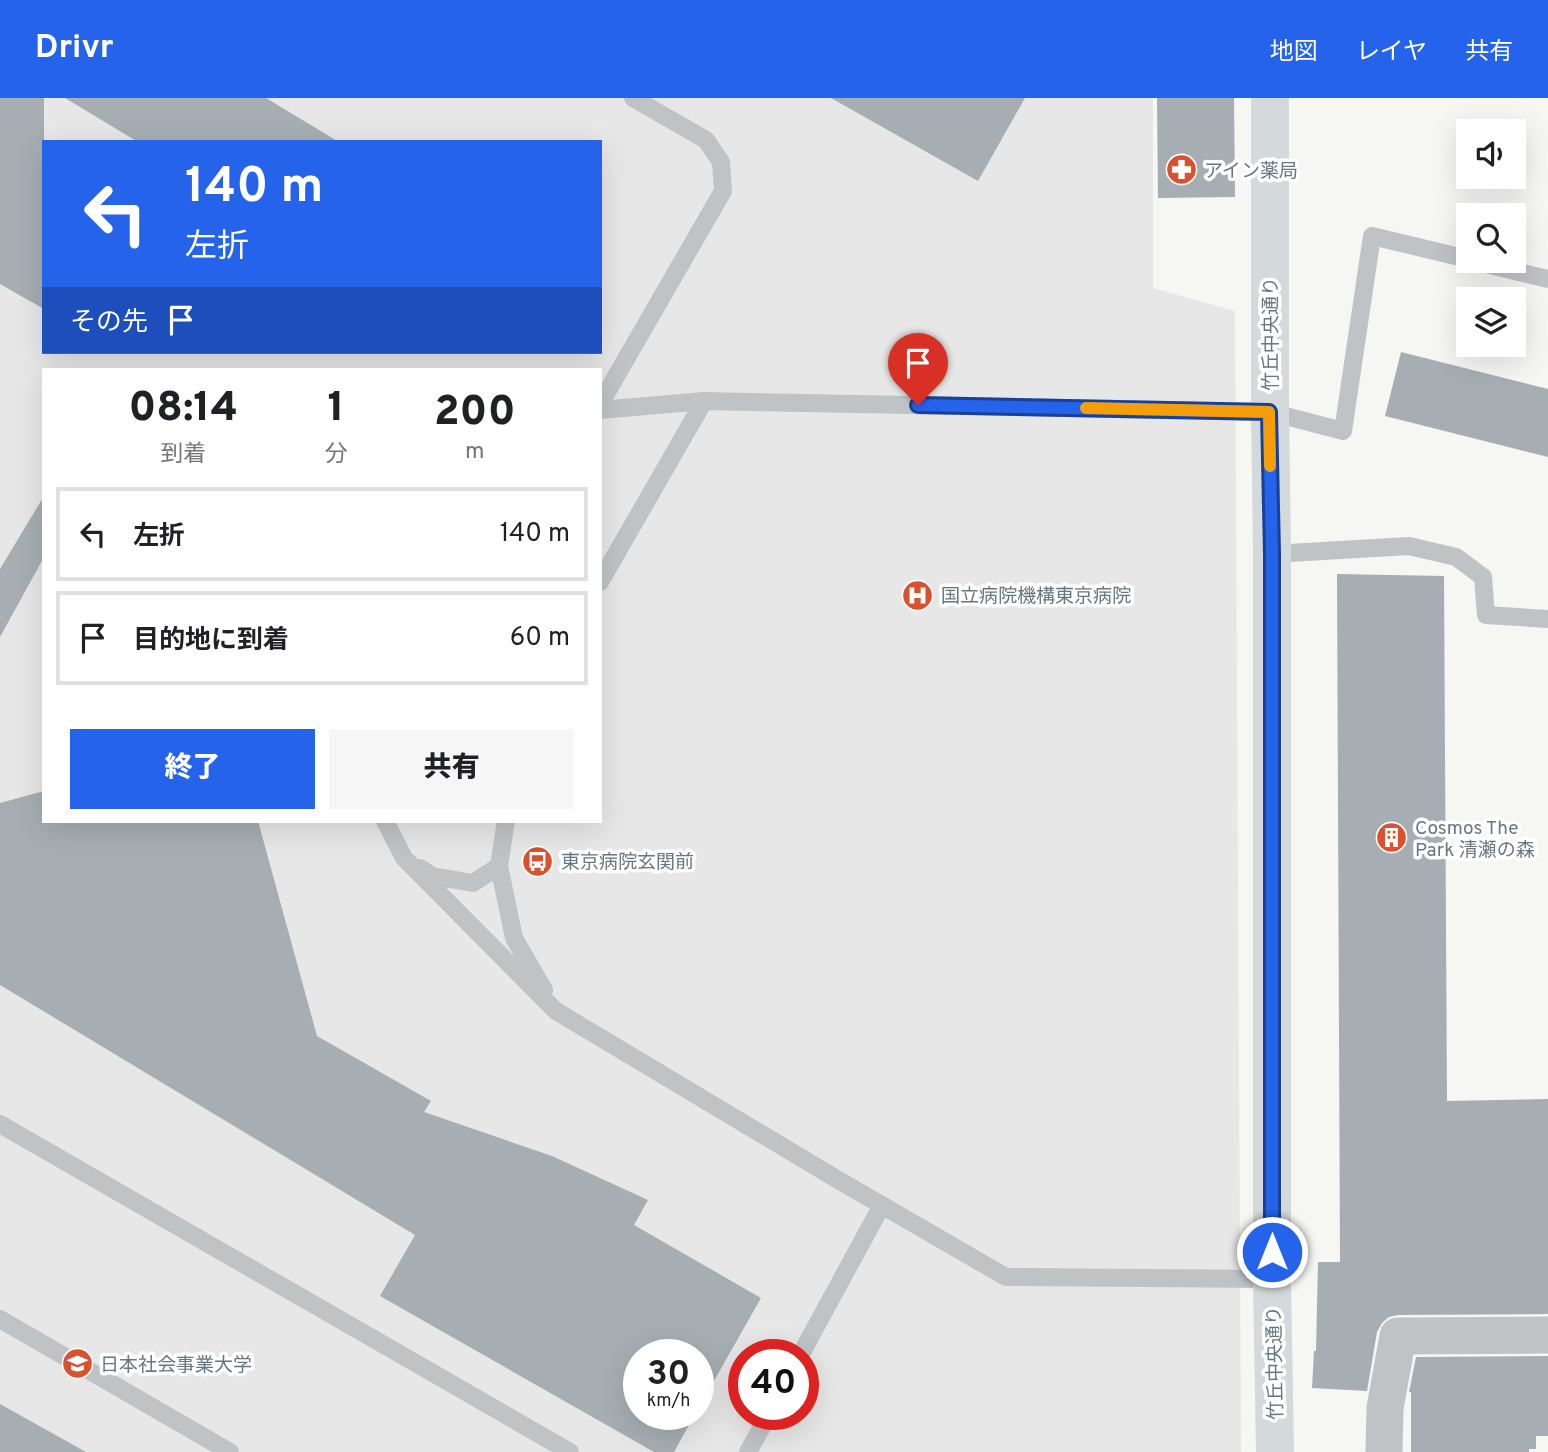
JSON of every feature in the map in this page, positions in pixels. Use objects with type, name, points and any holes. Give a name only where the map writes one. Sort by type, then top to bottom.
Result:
[{"type":"street","name":"竹丘中央通り","points":[[1270,98],[1272,1279],[1275,1452]]},
{"type":"street","points":[[1384,1452],[1385,1408],[1398,1336],[1548,1335]]},
{"type":"lane","points":[[602,401],[723,191],[721,162],[706,140],[633,98]]},
{"type":"lane","points":[[602,410],[704,401],[1269,412],[1343,431],[1372,236],[1456,257]]},
{"type":"lane","points":[[1523,273],[1548,279]]},
{"type":"lane","points":[[602,579],[704,401]]},
{"type":"lane","points":[[1272,554],[1409,546],[1456,557],[1483,577],[1486,615],[1548,619]]},
{"type":"lane","points":[[386,823],[404,858],[556,1011],[1006,1277],[1272,1279]]},
{"type":"lane","points":[[506,823],[499,866],[514,938],[556,1011]]},
{"type":"lane","points":[[404,858],[432,876],[472,883],[499,866]]},
{"type":"lane","points":[[0,1124],[570,1452]]},
{"type":"lane","points":[[809,1339],[882,1205]]},
{"type":"lane","points":[[0,1319],[230,1452]]},
{"type":"lane","points":[[748,1452],[760,1430]]},
{"type":"shaded area","name":"国立病院機構東京病院","points":[[0,98],[1153,98],[1153,288],[1235,311],[1241,1452],[0,1452]]},
{"type":"building","points":[[0,98],[44,98],[42,308],[0,284]]},
{"type":"building","points":[[65,98],[266,98],[336,140],[135,140]]},
{"type":"building","points":[[831,98],[1025,98],[978,181]]},
{"type":"building","points":[[1157,98],[1234,98],[1235,197],[1158,198]]},
{"type":"building","points":[[1401,352],[1548,389],[1548,457],[1385,416]]},
{"type":"building","points":[[42,499],[42,561],[0,637],[0,569]]},
{"type":"building","name":"Cosmos The Park 清瀬の森","points":[[1337,574],[1444,576],[1447,1101],[1548,1099],[1548,1314],[1389,1317],[1377,1332],[1367,1391],[1312,1388],[1316,1351],[1318,1262],[1340,1262]]},
{"type":"building","points":[[42,792],[42,823],[259,823],[317,1036],[431,1101],[424,1112],[552,1156],[648,1200],[634,1225],[761,1298],[738,1339],[728,1339],[728,1356],[714,1381],[714,1339],[623,1339],[623,1430],[686,1430],[674,1452],[654,1452],[380,1296],[415,1235],[0,985],[0,803]]},
{"type":"building","points":[[1548,1356],[1548,1436],[1536,1436],[1536,1449],[1529,1449],[1529,1452],[1411,1452],[1409,1392],[1416,1357]]},
{"type":"building","points":[[0,1404],[86,1452],[0,1452]]},
{"type":"slow traffic","points":[[1086,408],[1269,412],[1270,466]]},
{"type":"place","name":"アイン薬局","points":[[1181,170]]},
{"type":"place","name":"国立病院機構東京病院","points":[[918,595]]},
{"type":"place","name":"Cosmos The Park 清瀬の森","points":[[1392,838]]},
{"type":"place","name":"東京病院玄関前","points":[[538,861]]},
{"type":"place","name":"日本社会事業大学","points":[[77,1364]]},
{"type":"route","points":[[918,405],[1269,412],[1272,554],[1272,1252]]}]
